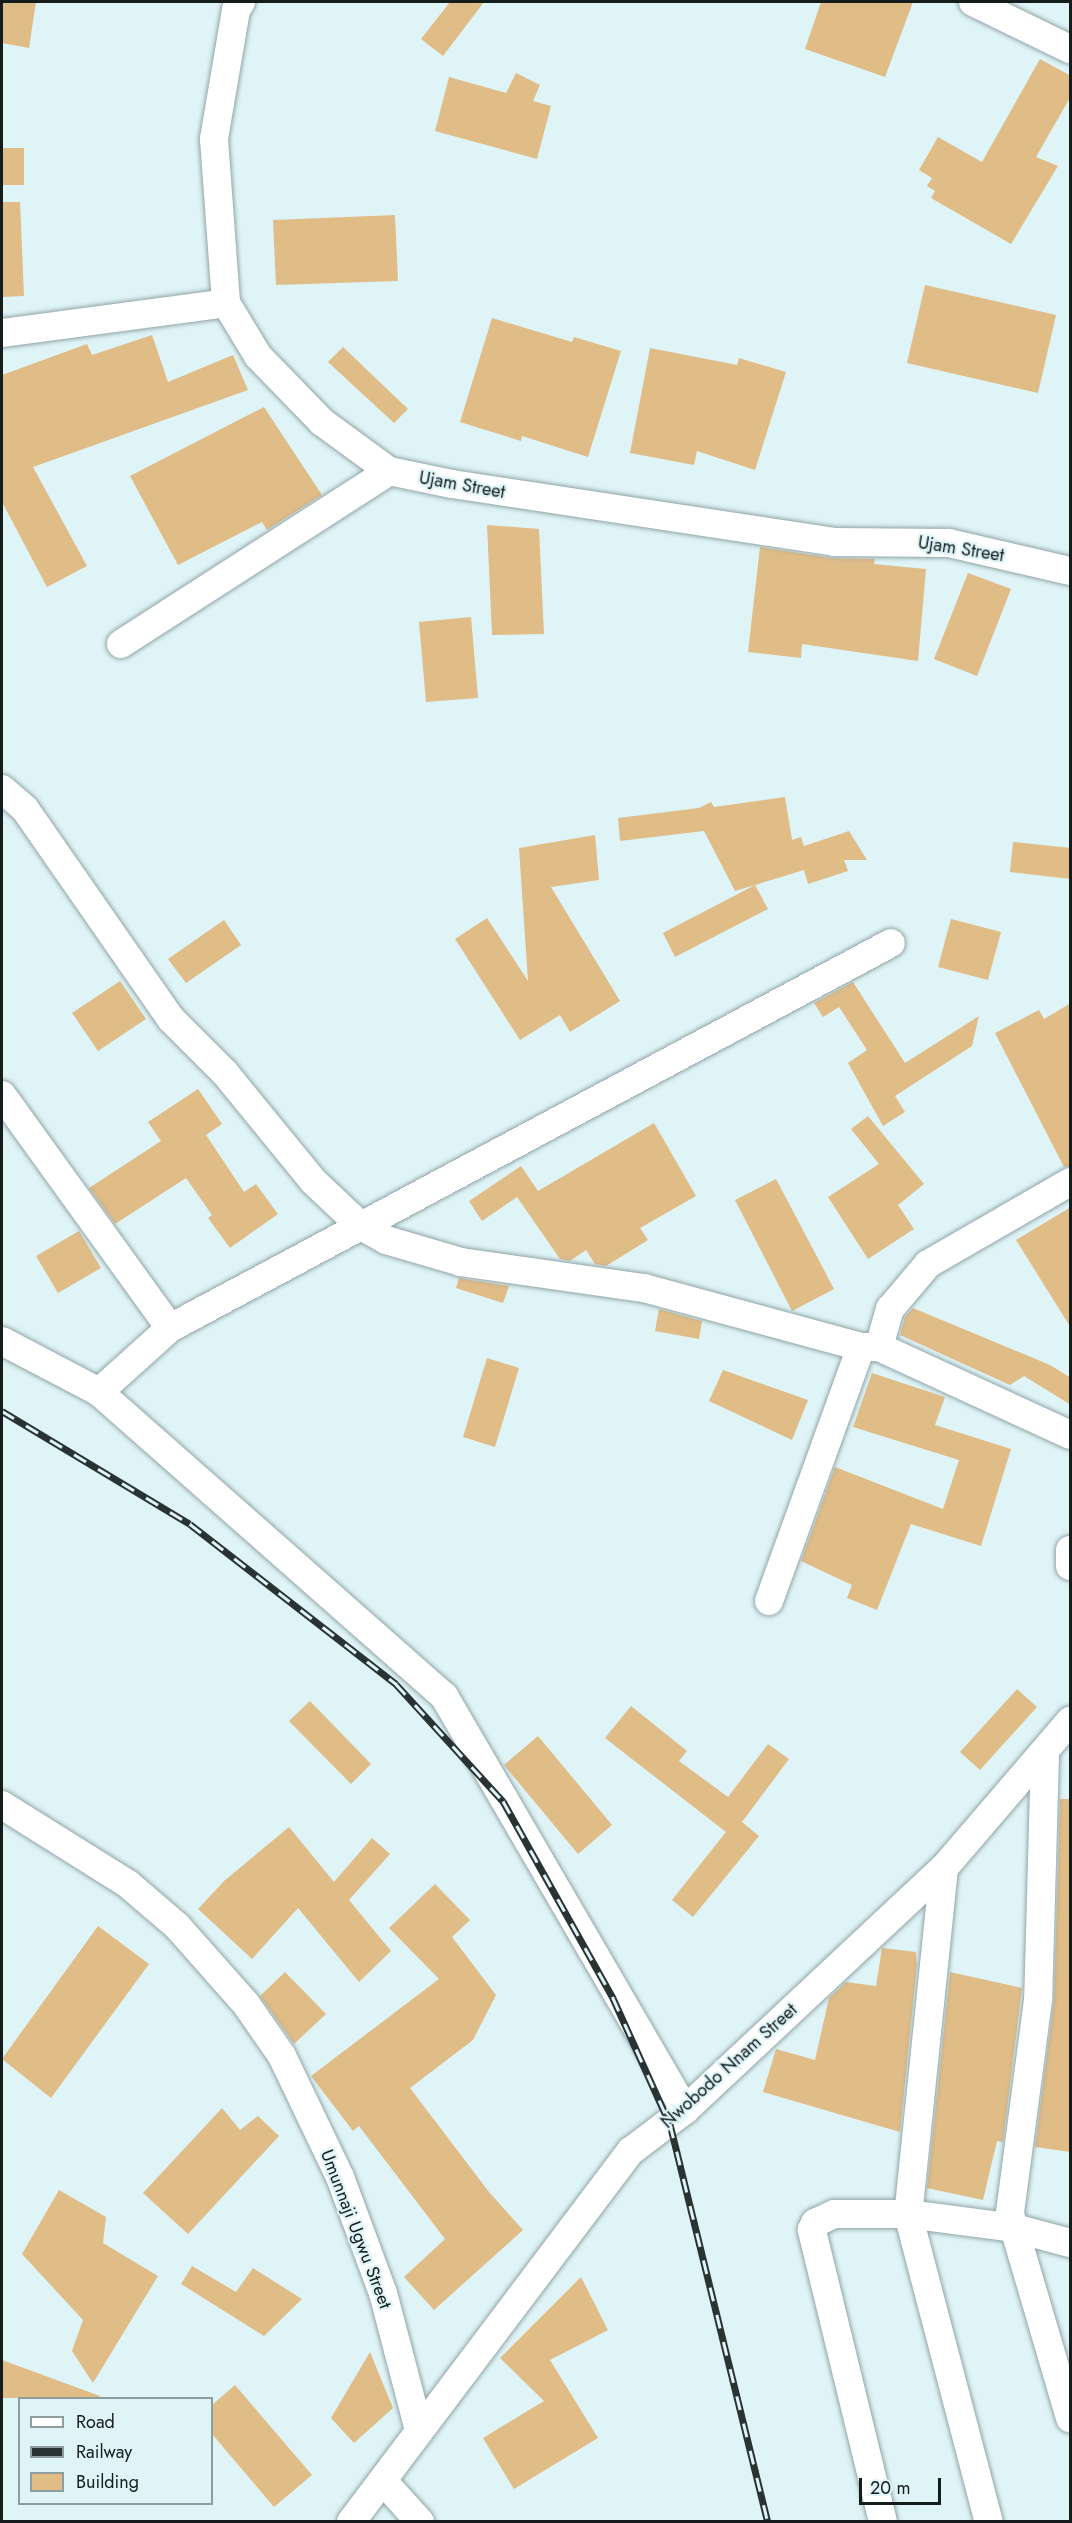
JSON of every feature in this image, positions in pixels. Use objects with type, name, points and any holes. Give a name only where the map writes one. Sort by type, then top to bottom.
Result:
[{"type":"street","name":"Ujam Street","points":[[241,2],[236,10],[214,139],[226,303],[258,357],[322,422],[389,471],[475,488],[834,542],[949,543],[1071,571]]},
{"type":"street","points":[[973,2],[1071,49]]},
{"type":"street","points":[[2,333],[226,303]]},
{"type":"street","points":[[122,644],[389,471]]},
{"type":"street","points":[[2,789],[25,809],[171,1019],[225,1073],[313,1181],[361,1226],[386,1240],[461,1262],[644,1288],[870,1347],[1071,1435]]},
{"type":"street","points":[[99,1392],[170,1328],[891,943]]},
{"type":"street","points":[[2,1095],[170,1328]]},
{"type":"street","points":[[769,1601],[870,1347],[890,1309],[928,1264],[1071,1182]]},
{"type":"street","points":[[2,1341],[99,1392],[444,1696],[686,2110]]},
{"type":"street","points":[[1071,1550],[1071,1566]]},
{"type":"street","name":"Nwobodo Nnam Street","points":[[351,2522],[384,2482],[419,2430],[631,2151],[686,2110],[944,1868],[1045,1754],[1071,1721]]},
{"type":"street","points":[[1045,1754],[1038,2000],[1011,2202],[1014,2228],[1071,2418]]},
{"type":"street","name":"Umunnaji Ugwu Street","points":[[2,1805],[128,1884],[177,1926],[246,2004],[282,2056],[340,2177],[383,2293],[419,2430]]},
{"type":"street","points":[[944,1868],[908,2214],[989,2522]]},
{"type":"street","points":[[883,2522],[812,2230],[815,2223],[834,2214],[908,2214],[1014,2228],[1071,2243]]},
{"type":"street","points":[[384,2482],[420,2522]]},
{"type":"building","points":[[2,2],[36,2],[29,48],[2,43]]},
{"type":"building","points":[[450,2],[484,2],[443,56],[421,39]]},
{"type":"building","points":[[821,2],[913,2],[885,77],[805,49]]},
{"type":"building","points":[[1040,59],[1071,76],[1071,96],[1036,157],[1058,166],[1011,244],[931,198],[935,191],[927,186],[932,178],[919,170],[938,137],[982,162]]},
{"type":"building","points":[[516,73],[540,85],[533,101],[551,106],[537,159],[435,131],[449,77],[506,93]]},
{"type":"building","points":[[2,148],[24,148],[24,185],[2,185]]},
{"type":"building","points":[[2,202],[20,202],[24,296],[2,297]]},
{"type":"building","points":[[395,215],[398,281],[276,285],[273,220]]},
{"type":"building","points":[[925,285],[1056,315],[1038,393],[907,363]]},
{"type":"building","points":[[492,318],[572,342],[574,337],[621,351],[588,457],[522,436],[521,441],[460,422]]},
{"type":"building","points":[[152,335],[168,382],[233,355],[248,390],[33,467],[87,566],[47,587],[2,502],[2,375],[87,344],[92,355]]},
{"type":"building","points":[[343,347],[408,409],[394,423],[328,362]]},
{"type":"building","points":[[650,348],[737,365],[739,358],[786,372],[755,470],[697,451],[694,465],[630,453]]},
{"type":"building","points":[[264,407],[322,495],[267,530],[262,522],[178,565],[130,476]]},
{"type":"building","points":[[487,525],[539,529],[544,634],[492,635]]},
{"type":"building","points":[[760,547],[832,558],[875,559],[874,564],[926,569],[918,661],[802,644],[801,658],[748,652]]},
{"type":"building","points":[[968,573],[1011,589],[977,676],[934,659]]},
{"type":"building","points":[[471,617],[478,698],[426,702],[419,622]]},
{"type":"building","points":[[785,797],[792,840],[801,837],[804,846],[849,831],[867,860],[844,860],[848,871],[808,884],[804,870],[735,891],[704,831],[620,841],[618,818],[699,808],[711,802],[714,807]]},
{"type":"building","points":[[595,835],[599,880],[551,887],[620,1001],[570,1032],[560,1015],[520,1040],[455,939],[487,918],[528,981],[519,848]]},
{"type":"building","points":[[1013,842],[1071,848],[1071,879],[1010,872]]},
{"type":"building","points":[[755,885],[768,909],[675,957],[663,933]]},
{"type":"building","points":[[951,919],[1001,932],[988,980],[938,967]]},
{"type":"building","points":[[224,920],[241,945],[186,983],[168,959]]},
{"type":"building","points":[[120,981],[146,1019],[98,1051],[72,1013]]},
{"type":"building","points":[[853,982],[905,1063],[979,1016],[972,1046],[895,1096],[905,1112],[883,1126],[848,1063],[867,1050],[839,1007],[823,1017],[814,1003]]},
{"type":"building","points":[[1071,1003],[1071,1166],[1064,1167],[995,1033],[1039,1010],[1044,1019]]},
{"type":"building","points":[[198,1089],[222,1124],[206,1135],[244,1192],[256,1184],[278,1214],[230,1248],[208,1218],[212,1215],[186,1178],[115,1224],[89,1188],[161,1141],[148,1122]]},
{"type":"building","points":[[868,1116],[924,1184],[898,1205],[914,1229],[868,1259],[828,1197],[879,1164],[851,1129]]},
{"type":"building","points":[[654,1123],[696,1196],[640,1228],[648,1240],[606,1266],[595,1264],[586,1250],[570,1261],[560,1259],[517,1197],[482,1221],[469,1201],[521,1166],[538,1191]]},
{"type":"building","points":[[776,1179],[834,1289],[792,1311],[735,1200]]},
{"type":"building","points":[[1071,1207],[1071,1328],[1016,1240]]},
{"type":"building","points":[[79,1231],[101,1268],[58,1293],[36,1256]]},
{"type":"building","points":[[459,1278],[509,1286],[503,1303],[456,1288]]},
{"type":"building","points":[[913,1308],[1050,1365],[1071,1378],[1071,1405],[1024,1376],[1010,1385],[900,1335],[905,1317]]},
{"type":"building","points":[[659,1309],[702,1321],[699,1339],[655,1331]]},
{"type":"building","points":[[487,1358],[519,1368],[495,1447],[463,1437]]},
{"type":"building","points":[[723,1370],[808,1400],[792,1440],[709,1401]]},
{"type":"building","points":[[872,1373],[945,1397],[935,1425],[1011,1449],[981,1546],[911,1524],[877,1610],[847,1598],[852,1585],[801,1561],[835,1467],[943,1509],[959,1460],[853,1427]]},
{"type":"building","points":[[1017,1689],[1037,1707],[980,1770],[960,1752]]},
{"type":"building","points":[[310,1701],[371,1764],[351,1784],[289,1721]]},
{"type":"building","points":[[631,1706],[687,1751],[679,1761],[728,1797],[768,1744],[789,1759],[742,1822],[759,1836],[693,1917],[672,1900],[726,1832],[605,1738]]},
{"type":"building","points":[[538,1736],[612,1825],[578,1854],[504,1765]]},
{"type":"building","points":[[1060,1799],[1071,1799],[1071,2152],[1035,2147],[1054,2000]]},
{"type":"building","points":[[289,1827],[334,1882],[372,1838],[390,1854],[349,1900],[391,1951],[359,1982],[298,1908],[252,1959],[198,1909],[224,1881]]},
{"type":"building","points":[[435,1884],[470,1920],[452,1937],[496,1995],[473,2040],[410,2088],[489,2192],[523,2230],[434,2310],[404,2277],[445,2239],[359,2126],[353,2131],[311,2076],[439,1979],[389,1928]]},
{"type":"building","points":[[98,1926],[149,1964],[51,2098],[2,2059]]},
{"type":"building","points":[[882,1948],[916,1952],[917,1965],[900,2132],[763,2092],[776,2049],[815,2060],[829,1998],[846,1982],[876,1986]]},
{"type":"building","points":[[285,1972],[326,2014],[294,2044],[260,1996]]},
{"type":"building","points":[[950,1972],[1022,1988],[1003,2142],[997,2141],[983,2200],[927,2188]]},
{"type":"building","points":[[222,2108],[240,2130],[258,2116],[279,2136],[188,2234],[143,2193]]},
{"type":"building","points":[[59,2190],[106,2217],[103,2243],[158,2276],[93,2383],[72,2351],[83,2320],[22,2254]]},
{"type":"building","points":[[192,2266],[236,2292],[253,2268],[302,2299],[264,2336],[181,2284]]},
{"type":"building","points":[[581,2277],[608,2330],[550,2360],[598,2438],[514,2489],[483,2438],[544,2401],[500,2358]]},
{"type":"building","points":[[370,2352],[393,2408],[354,2443],[331,2418]]},
{"type":"building","points":[[2,2360],[100,2396],[100,2397],[2,2398]]},
{"type":"building","points":[[235,2385],[312,2475],[274,2507],[213,2435],[213,2404]]},
{"type":"railway","points":[[2,1411],[190,1524],[396,1684],[503,1801],[613,1998],[670,2124],[768,2522]]}]
